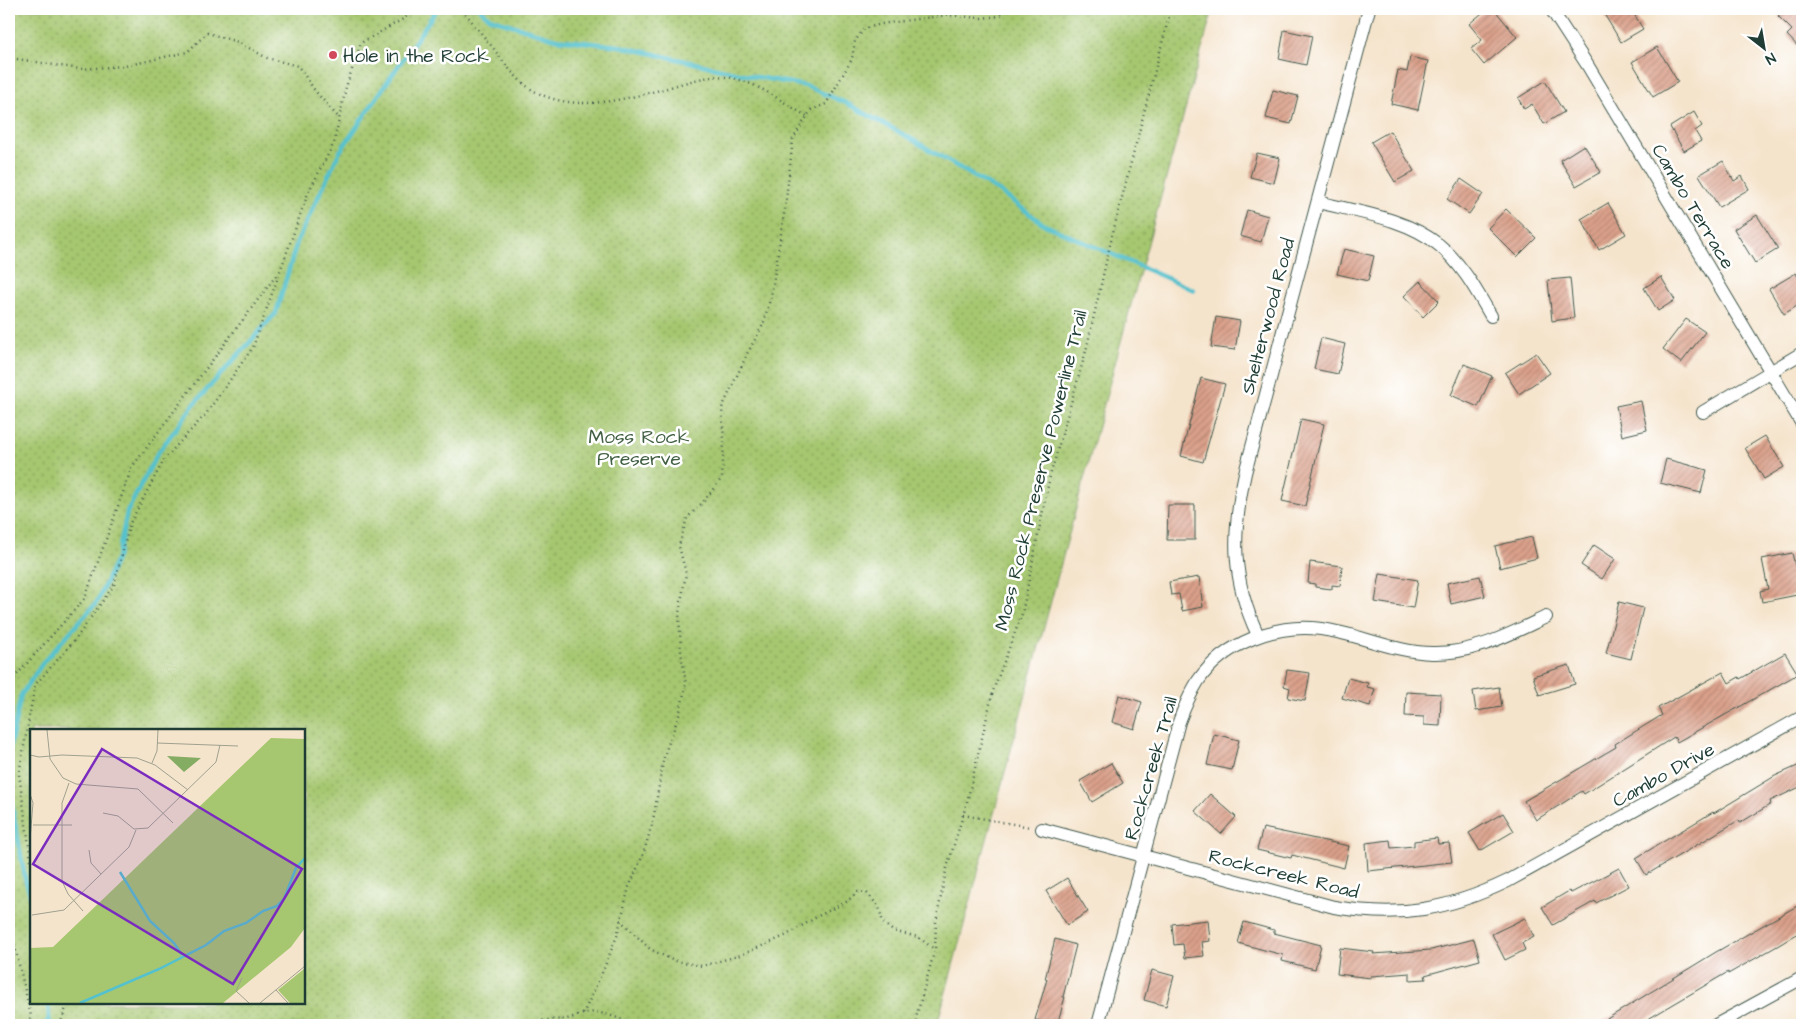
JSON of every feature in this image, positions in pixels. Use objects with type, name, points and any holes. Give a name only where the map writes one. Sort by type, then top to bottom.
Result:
[{"type":"street","name":"Shelterwood Road","points":[[1258,635],[1250,618],[1237,568],[1237,510],[1245,472],[1369,9]]},
{"type":"street","name":"Cambo Terrace","points":[[1551,9],[1593,75],[1802,424]]},
{"type":"street","points":[[1318,202],[1394,222],[1423,234],[1439,245],[1464,272],[1491,316]]},
{"type":"street","points":[[1703,412],[1802,353]]},
{"type":"street","name":"Rockcreek Trail","points":[[1098,1025],[1179,722],[1188,698],[1199,680],[1216,662],[1258,635],[1290,628],[1322,629],[1403,650],[1433,653],[1450,652],[1481,645],[1507,636],[1546,617]]},
{"type":"street","name":"Cambo Drive","points":[[1542,862],[1802,717]]},
{"type":"street","name":"Rockcreek Road","points":[[1042,829],[1311,902],[1360,911],[1413,911],[1451,904],[1479,895],[1542,862]]},
{"type":"street","points":[[1716,1025],[1802,978]]},
{"type":"path","points":[[30,853],[19,774],[35,685],[75,640],[114,584],[130,524],[165,458],[206,414],[253,348],[308,193],[334,143],[346,87],[361,43],[417,9]]},
{"type":"path","points":[[463,9],[510,70],[528,87],[545,96],[573,104],[603,102],[632,97],[701,79],[725,76],[745,81],[768,92],[807,116]]},
{"type":"path","points":[[583,1014],[617,936],[629,887],[643,855],[653,821],[664,756],[679,715],[686,685],[681,652],[679,613],[686,574],[679,546],[687,518],[703,502],[722,478],[724,442],[722,408],[745,359],[764,325],[771,296],[785,209],[793,139],[812,110],[826,104],[852,59],[855,41],[864,29],[881,24],[947,15],[981,18],[1000,16],[1006,9]]},
{"type":"path","name":"Moss Rock Preserve Powerline Trail","points":[[914,1025],[935,950],[936,922],[946,871],[964,815],[993,691],[1022,614],[1050,476],[1086,351],[1116,218],[1171,9]]},
{"type":"path","points":[[17,59],[80,69],[125,66],[186,52],[207,33],[238,42],[267,58],[298,66],[316,92],[339,118]]},
{"type":"path","points":[[9,698],[15,677],[85,598],[132,467],[280,270]]},
{"type":"path","points":[[964,815],[1042,829]]},
{"type":"path","points":[[620,920],[650,949],[672,960],[702,966],[741,955],[786,936],[820,915],[846,902],[858,892],[867,893],[879,907],[883,923],[893,931],[918,937],[935,950]]},
{"type":"path","points":[[9,921],[31,1016],[29,1025]]},
{"type":"path","points":[[60,1025],[66,1008],[65,1004]]},
{"type":"path","points":[[518,1025],[545,1020],[567,1019],[583,1014],[606,1014],[629,1022],[648,1025],[680,1025]]},
{"type":"green space","name":"Moss Rock Preserve","points":[[9,9],[1213,9],[1124,330],[937,1025],[9,1025]]},
{"type":"building","points":[[1487,9],[1494,9],[1517,37],[1484,65],[1471,49],[1482,40],[1469,24]]},
{"type":"building","points":[[1601,9],[1631,9],[1643,29],[1621,42]]},
{"type":"building","points":[[1785,9],[1802,9],[1802,51],[1787,35],[1792,30],[1778,16]]},
{"type":"building","points":[[1284,30],[1312,36],[1306,65],[1279,59]]},
{"type":"building","points":[[1657,47],[1678,82],[1653,97],[1632,62]]},
{"type":"building","points":[[1410,57],[1428,61],[1418,110],[1391,104],[1398,70],[1407,72]]},
{"type":"building","points":[[1545,81],[1564,112],[1544,124],[1532,104],[1524,109],[1518,98]]},
{"type":"building","points":[[1273,90],[1298,96],[1291,124],[1266,118]]},
{"type":"building","points":[[1694,112],[1702,126],[1695,131],[1701,141],[1684,151],[1670,127]]},
{"type":"building","points":[[1390,131],[1414,171],[1395,182],[1371,142]]},
{"type":"building","points":[[1584,145],[1601,172],[1576,186],[1560,160]]},
{"type":"building","points":[[1257,153],[1280,158],[1274,183],[1250,177]]},
{"type":"building","points":[[1723,161],[1734,181],[1742,176],[1749,189],[1719,207],[1699,175]]},
{"type":"building","points":[[1461,179],[1483,194],[1469,214],[1447,199]]},
{"type":"building","points":[[1608,203],[1626,234],[1599,250],[1581,219]]},
{"type":"building","points":[[1506,209],[1536,238],[1517,257],[1488,228]]},
{"type":"building","points":[[1247,210],[1268,216],[1261,242],[1240,236]]},
{"type":"building","points":[[1757,215],[1778,249],[1755,263],[1734,229]]},
{"type":"building","points":[[1344,249],[1374,256],[1368,281],[1337,274]]},
{"type":"building","points":[[1796,273],[1802,284],[1802,303],[1784,314],[1769,289]]},
{"type":"building","points":[[1661,277],[1675,300],[1658,311],[1644,288]]},
{"type":"building","points":[[1570,278],[1574,318],[1552,321],[1548,280]]},
{"type":"building","points":[[1420,281],[1439,301],[1423,317],[1404,296]]},
{"type":"building","points":[[1216,317],[1240,321],[1235,350],[1211,347]]},
{"type":"building","points":[[1686,319],[1705,332],[1681,363],[1663,349]]},
{"type":"building","points":[[1321,338],[1345,344],[1338,374],[1314,369]]},
{"type":"building","points":[[1536,353],[1550,373],[1519,394],[1505,373]]},
{"type":"building","points":[[1464,364],[1492,376],[1478,407],[1451,395]]},
{"type":"building","points":[[1201,378],[1225,384],[1203,462],[1181,456]]},
{"type":"building","points":[[1641,401],[1647,430],[1622,436],[1616,406]]},
{"type":"building","points":[[1301,419],[1324,424],[1305,506],[1282,501]]},
{"type":"building","points":[[1765,436],[1784,467],[1764,479],[1745,448]]},
{"type":"building","points":[[1666,459],[1707,470],[1701,493],[1660,483]]},
{"type":"building","points":[[1168,505],[1195,505],[1195,540],[1167,540]]},
{"type":"building","points":[[1532,537],[1537,558],[1500,568],[1495,546]]},
{"type":"building","points":[[1594,545],[1615,559],[1602,579],[1581,565]]},
{"type":"building","points":[[1792,553],[1797,574],[1802,573],[1802,594],[1762,602],[1760,591],[1768,589],[1762,559]]},
{"type":"building","points":[[1310,562],[1342,566],[1340,586],[1332,585],[1332,589],[1315,587],[1315,584],[1308,583]]},
{"type":"building","points":[[1380,574],[1418,580],[1413,608],[1375,602]]},
{"type":"building","points":[[1480,576],[1485,596],[1451,604],[1447,583]]},
{"type":"building","points":[[1199,577],[1203,607],[1182,611],[1179,594],[1171,595],[1169,582]]},
{"type":"building","points":[[1619,602],[1643,608],[1631,659],[1606,653]]},
{"type":"building","points":[[1785,653],[1798,674],[1677,742],[1674,737],[1584,794],[1582,791],[1536,820],[1524,801],[1616,747],[1615,744],[1662,715],[1658,708],[1723,672],[1729,683],[1739,677],[1740,679]]},
{"type":"building","points":[[1569,665],[1575,684],[1539,695],[1533,676]]},
{"type":"building","points":[[1287,670],[1310,673],[1305,701],[1288,698],[1290,688],[1284,686]]},
{"type":"building","points":[[1348,678],[1368,683],[1367,687],[1375,689],[1370,706],[1342,698]]},
{"type":"building","points":[[1499,687],[1502,707],[1476,711],[1473,691]]},
{"type":"building","points":[[1406,692],[1441,694],[1440,726],[1424,725],[1424,717],[1405,716]]},
{"type":"building","points":[[1119,695],[1142,702],[1134,729],[1112,722]]},
{"type":"building","points":[[1214,734],[1239,740],[1232,770],[1207,765]]},
{"type":"building","points":[[1111,763],[1123,783],[1092,802],[1080,781]]},
{"type":"building","points":[[1802,764],[1802,786],[1770,801],[1771,804],[1740,823],[1739,820],[1646,875],[1636,858],[1775,776]]},
{"type":"building","points":[[1210,794],[1236,817],[1221,834],[1195,811]]},
{"type":"building","points":[[1503,813],[1514,831],[1480,851],[1469,833]]},
{"type":"building","points":[[1263,828],[1349,846],[1344,868],[1292,855],[1291,858],[1257,850]]},
{"type":"building","points":[[1437,838],[1438,844],[1449,843],[1452,862],[1368,871],[1366,843],[1390,840],[1391,848],[1414,846],[1414,841]]},
{"type":"building","points":[[1619,868],[1629,886],[1596,903],[1595,901],[1553,925],[1542,907],[1569,891],[1571,893]]},
{"type":"building","points":[[1067,878],[1088,912],[1067,925],[1046,891]]},
{"type":"building","points":[[1797,906],[1802,916],[1802,931],[1779,945],[1728,974],[1728,972],[1638,1025],[1597,1025],[1716,952]]},
{"type":"building","points":[[1525,918],[1534,937],[1522,943],[1525,950],[1505,960],[1492,934]]},
{"type":"building","points":[[1208,920],[1210,941],[1202,942],[1204,956],[1185,958],[1183,944],[1174,945],[1172,924]]},
{"type":"building","points":[[1244,922],[1274,930],[1274,933],[1321,945],[1315,969],[1282,961],[1283,955],[1238,943]]},
{"type":"building","points":[[1055,939],[1076,945],[1057,1025],[1035,1020],[1047,979],[1045,979]]},
{"type":"building","points":[[1474,939],[1480,960],[1425,975],[1426,979],[1410,980],[1410,973],[1371,976],[1371,978],[1337,974],[1340,948],[1374,952],[1373,954],[1431,950]]},
{"type":"building","points":[[1152,970],[1174,976],[1166,1006],[1144,1000]]},
{"type":"waterway","points":[[9,751],[21,695],[44,661],[97,602],[118,555],[127,512],[157,454],[195,403],[276,313],[297,242],[339,153],[437,9]]},
{"type":"waterway","points":[[480,9],[490,18],[556,39],[619,46],[752,76],[806,86],[846,103],[908,137],[1000,192],[1045,225],[1194,290]]},
{"type":"waterway","points":[[9,789],[25,878],[30,895]]},
{"type":"waterway","points":[[46,1025],[49,1018],[48,1004]]},
{"type":"place","name":"Hole in the Rock","points":[[333,55]]}]
